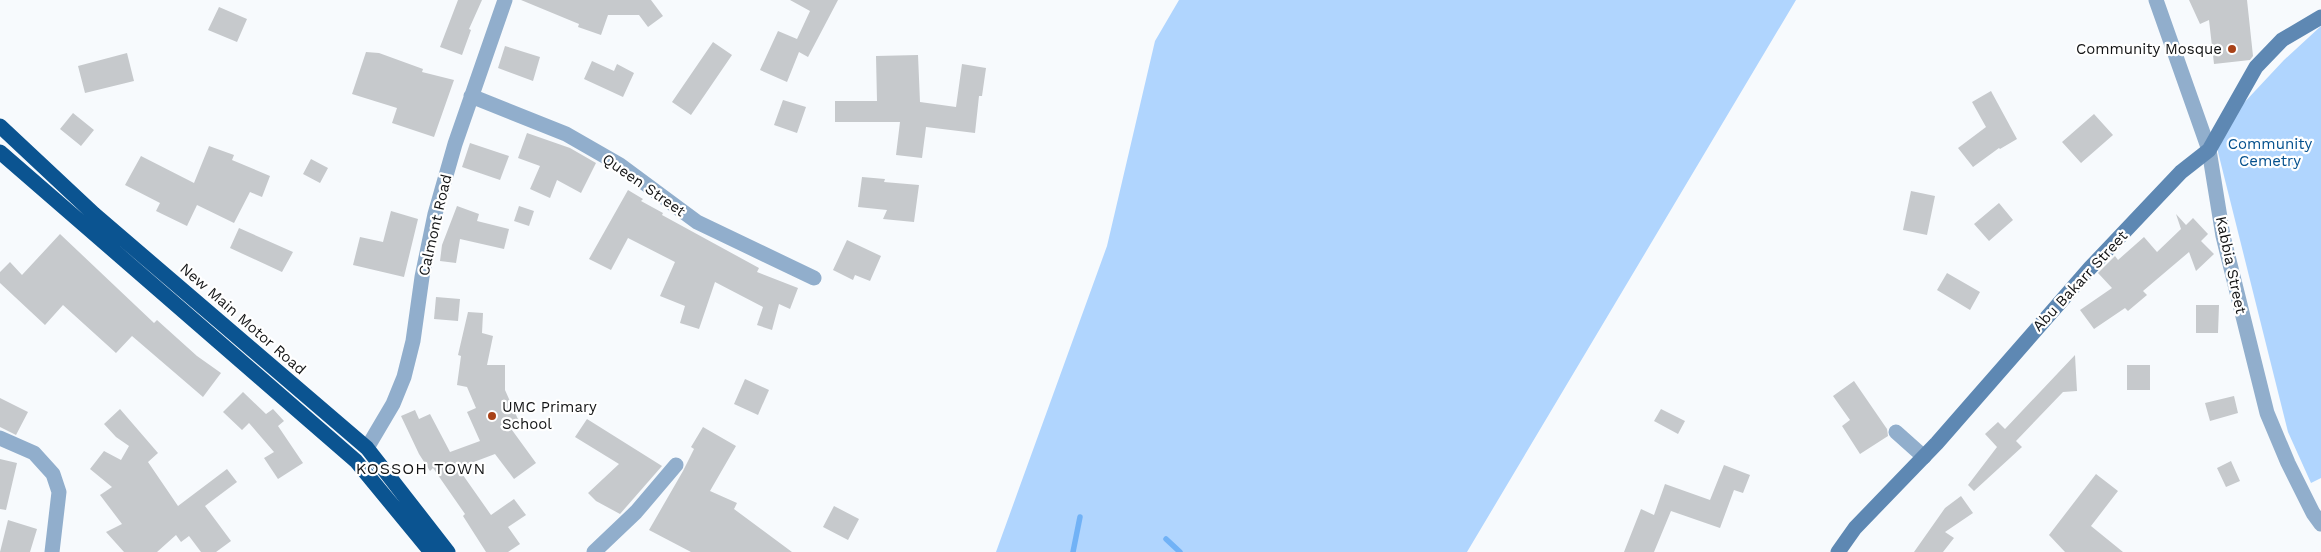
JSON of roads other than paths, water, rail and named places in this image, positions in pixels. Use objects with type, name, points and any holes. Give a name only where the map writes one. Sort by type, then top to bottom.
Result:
[{"type":"highway","name":"New Main Motor Road","points":[[0,126],[94,214],[367,448],[448,552]]},
{"type":"highway","points":[[0,152],[356,461],[430,552]]},
{"type":"street","name":"Calmont Road","points":[[367,448],[393,404],[404,377],[413,341],[422,277],[435,214],[471,96],[505,0]]},
{"type":"street","name":"Kabbia Street","points":[[2156,0],[2209,150],[2224,236],[2267,413],[2288,463],[2321,524]]},
{"type":"street","name":"Abu Bakarr Street","points":[[1838,552],[1855,528],[1924,456],[2090,268],[2181,172],[2209,150],[2256,67],[2282,40],[2321,17]]},
{"type":"street","name":"Queen Street","points":[[471,96],[566,134],[620,165],[697,222],[814,278]]},
{"type":"street","points":[[1896,432],[1924,456]]},
{"type":"street","points":[[0,438],[34,453],[53,474],[59,492],[52,552]]},
{"type":"street","points":[[594,552],[636,512],[676,465]]},
{"type":"waterway","points":[[1073,552],[1080,517]]},
{"type":"waterway","points":[[1166,539],[1180,552]]},
{"type":"place","name":"Community Mosque","points":[[2232,49]]},
{"type":"place","name":"UMC Primary School","points":[[492,416]]},
{"type":"district","name":"KOSSOH TOWN","points":[[421,468]]},
{"type":"park label","name":"Community Cemetry","points":[[2270,152]]}]
